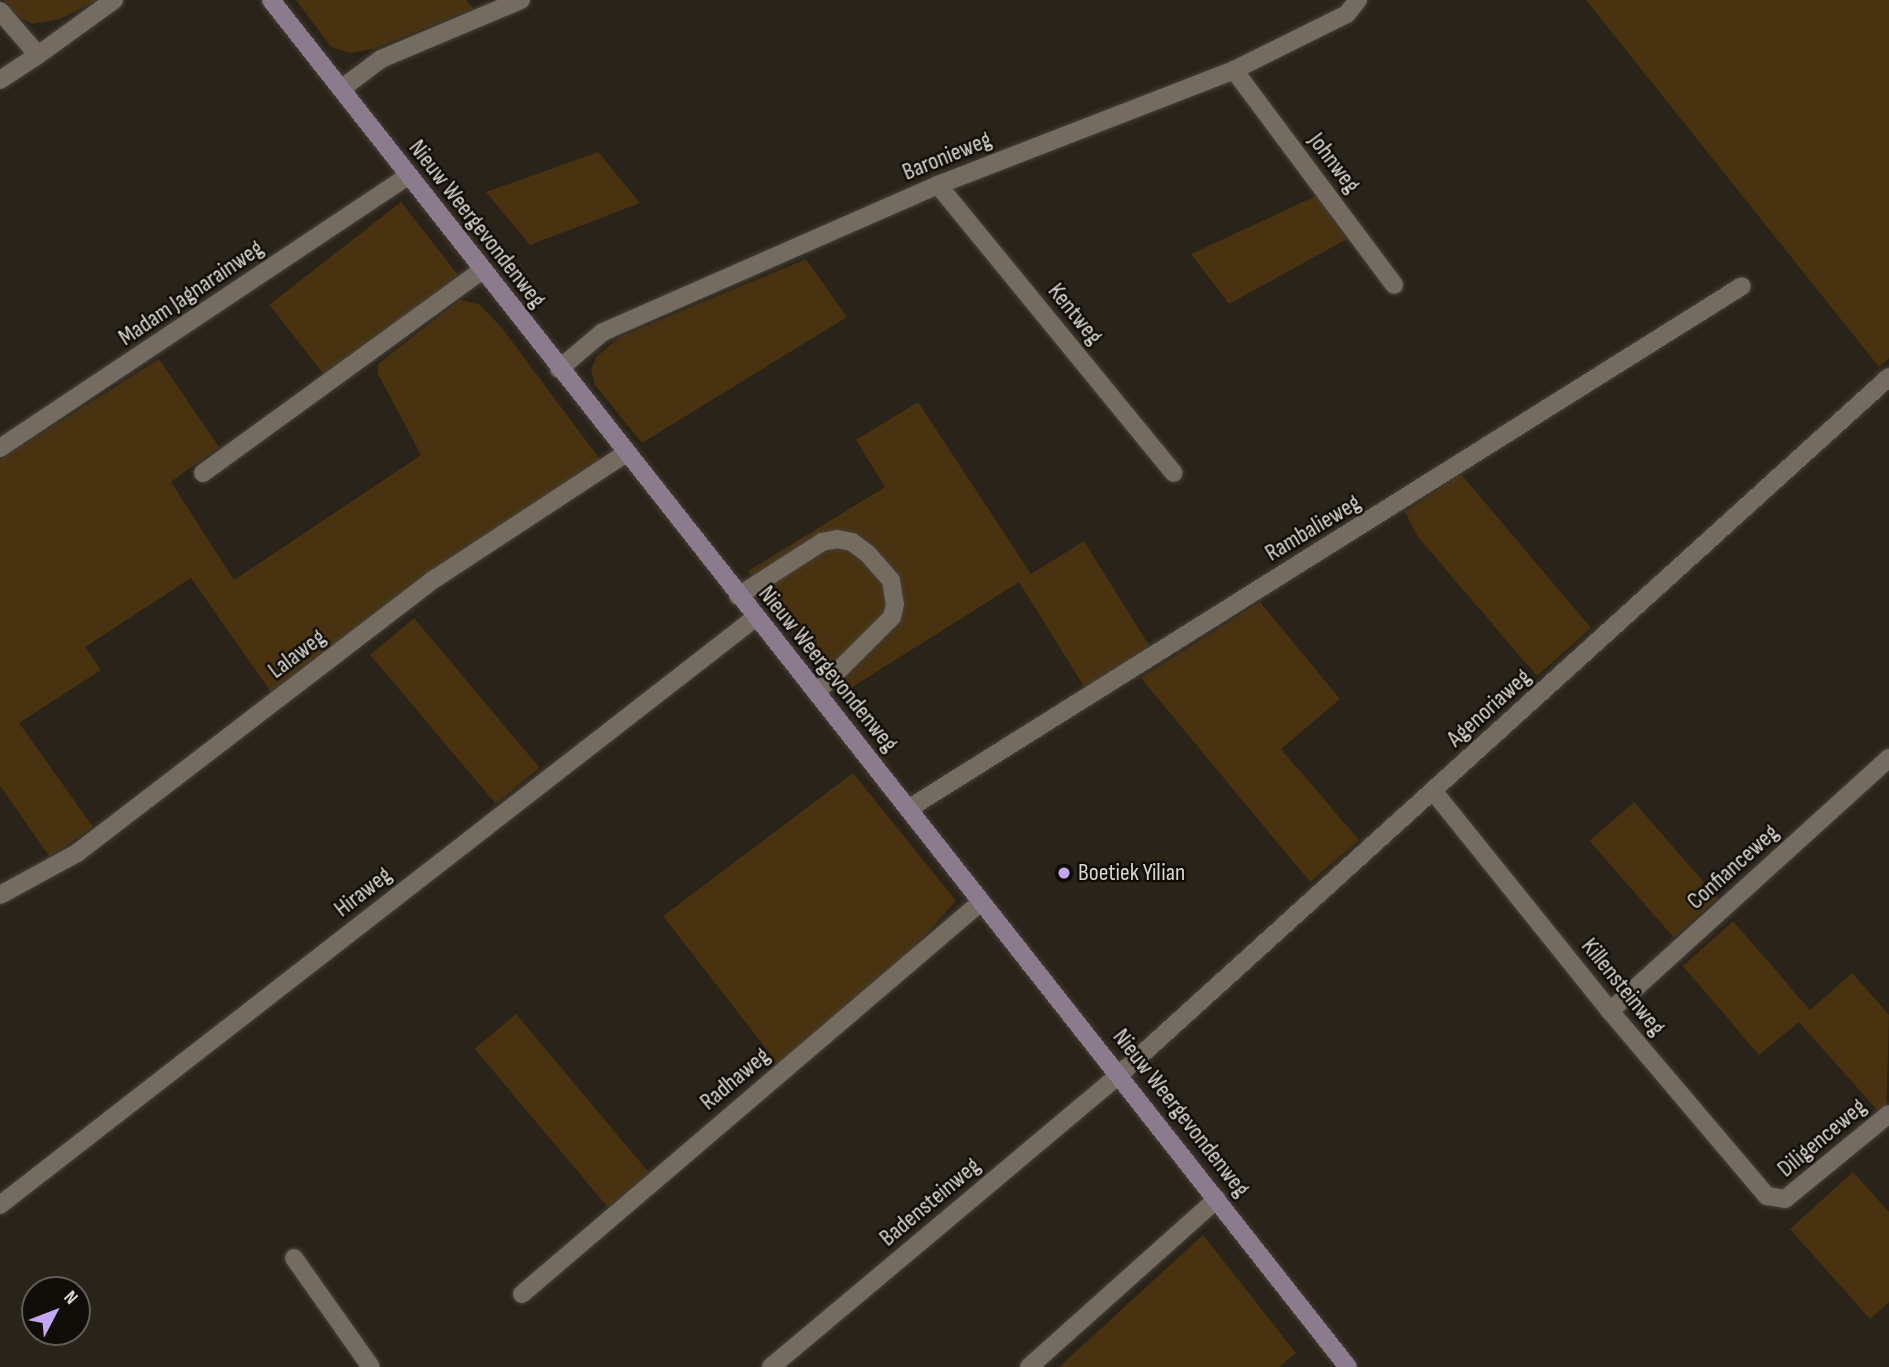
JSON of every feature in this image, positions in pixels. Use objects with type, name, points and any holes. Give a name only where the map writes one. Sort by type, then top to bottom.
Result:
[{"type":"street","points":[[0,80],[114,0]]},
{"type":"street","name":"Nieuw Weergevondenweg","points":[[271,0],[625,454],[1120,1074],[1348,1367]]},
{"type":"street","points":[[341,89],[381,59],[521,0]]},
{"type":"street","name":"Baronieweg","points":[[559,369],[603,332],[938,185],[1234,70],[1347,14],[1357,0]]},
{"type":"street","points":[[0,10],[38,55]]},
{"type":"street","name":"Johnweg","points":[[1234,70],[1394,285]]},
{"type":"street","name":"Madam Jagnarainweg","points":[[0,448],[408,176]]},
{"type":"street","name":"Kentweg","points":[[938,185],[1174,473]]},
{"type":"street","points":[[203,473],[482,270]]},
{"type":"street","name":"Rambalieweg","points":[[908,809],[1742,286]]},
{"type":"street","name":"Agenoriaweg","points":[[1120,1074],[1889,377]]},
{"type":"street","name":"Lalaweg","points":[[0,895],[77,853],[436,578],[625,454]]},
{"type":"street","points":[[738,596],[822,542],[837,539],[852,542],[868,554],[891,580],[895,604],[892,617],[816,692]]},
{"type":"street","name":"Hiraweg","points":[[0,1205],[756,617]]},
{"type":"street","name":"Confianceweg","points":[[1610,1011],[1889,758]]},
{"type":"street","name":"Killensteinweg","points":[[1434,792],[1610,1011],[1767,1196],[1785,1199]]},
{"type":"street","name":"Radhaweg","points":[[522,1294],[981,902]]},
{"type":"street","name":"Badensteinweg","points":[[771,1367],[1120,1074]]},
{"type":"street","name":"Diligenceweg","points":[[1785,1199],[1889,1114]]},
{"type":"street","points":[[1028,1367],[1217,1199]]},
{"type":"street","points":[[295,1258],[371,1367]]},
{"type":"shaded area","points":[[4,0],[97,0],[60,19],[32,24],[18,16]]},
{"type":"shaded area","points":[[296,0],[466,0],[473,9],[373,49],[350,53],[331,47]]},
{"type":"shaded area","points":[[1586,0],[1889,0],[1889,358],[1879,367]]},
{"type":"shaded area","points":[[598,152],[640,203],[530,245],[486,192]]},
{"type":"shaded area","points":[[1316,196],[1347,239],[1229,304],[1191,254]]},
{"type":"shaded area","points":[[401,202],[458,275],[327,378],[269,305]]},
{"type":"shaded area","points":[[806,259],[847,317],[642,443],[595,385],[591,370],[597,356],[620,337]]},
{"type":"shaded area","points":[[460,300],[479,304],[502,328],[602,462],[455,556],[271,692],[191,578],[85,647],[101,670],[19,723],[93,827],[50,857],[0,786],[0,460],[159,359],[219,447],[171,482],[234,580],[421,455],[378,374],[378,364]]},
{"type":"shaded area","points":[[918,402],[1031,574],[1084,541],[1150,647],[1085,688],[1019,582],[846,691],[748,571],[885,487],[856,440]]},
{"type":"shaded area","points":[[1461,474],[1591,628],[1537,676],[1418,537],[1405,512]]},
{"type":"shaded area","points":[[1260,602],[1340,699],[1281,749],[1359,840],[1310,882],[1141,678]]},
{"type":"shaded area","points":[[414,618],[539,767],[496,804],[370,655]]},
{"type":"shaded area","points":[[853,773],[956,901],[911,951],[778,1064],[663,916]]},
{"type":"shaded area","points":[[1634,802],[1718,899],[1673,937],[1589,841]]},
{"type":"shaded area","points":[[1733,921],[1810,1010],[1852,973],[1889,1015],[1886,1120],[1799,1022],[1759,1055],[1683,966]]},
{"type":"shaded area","points":[[516,1014],[649,1173],[608,1207],[475,1049]]},
{"type":"shaded area","points":[[1853,1172],[1889,1212],[1889,1302],[1870,1319],[1790,1229]]},
{"type":"shaded area","points":[[1203,1235],[1296,1353],[1279,1367],[1059,1367]]},
{"type":"place","name":"Boetiek Yilian","points":[[1064,873]]}]
